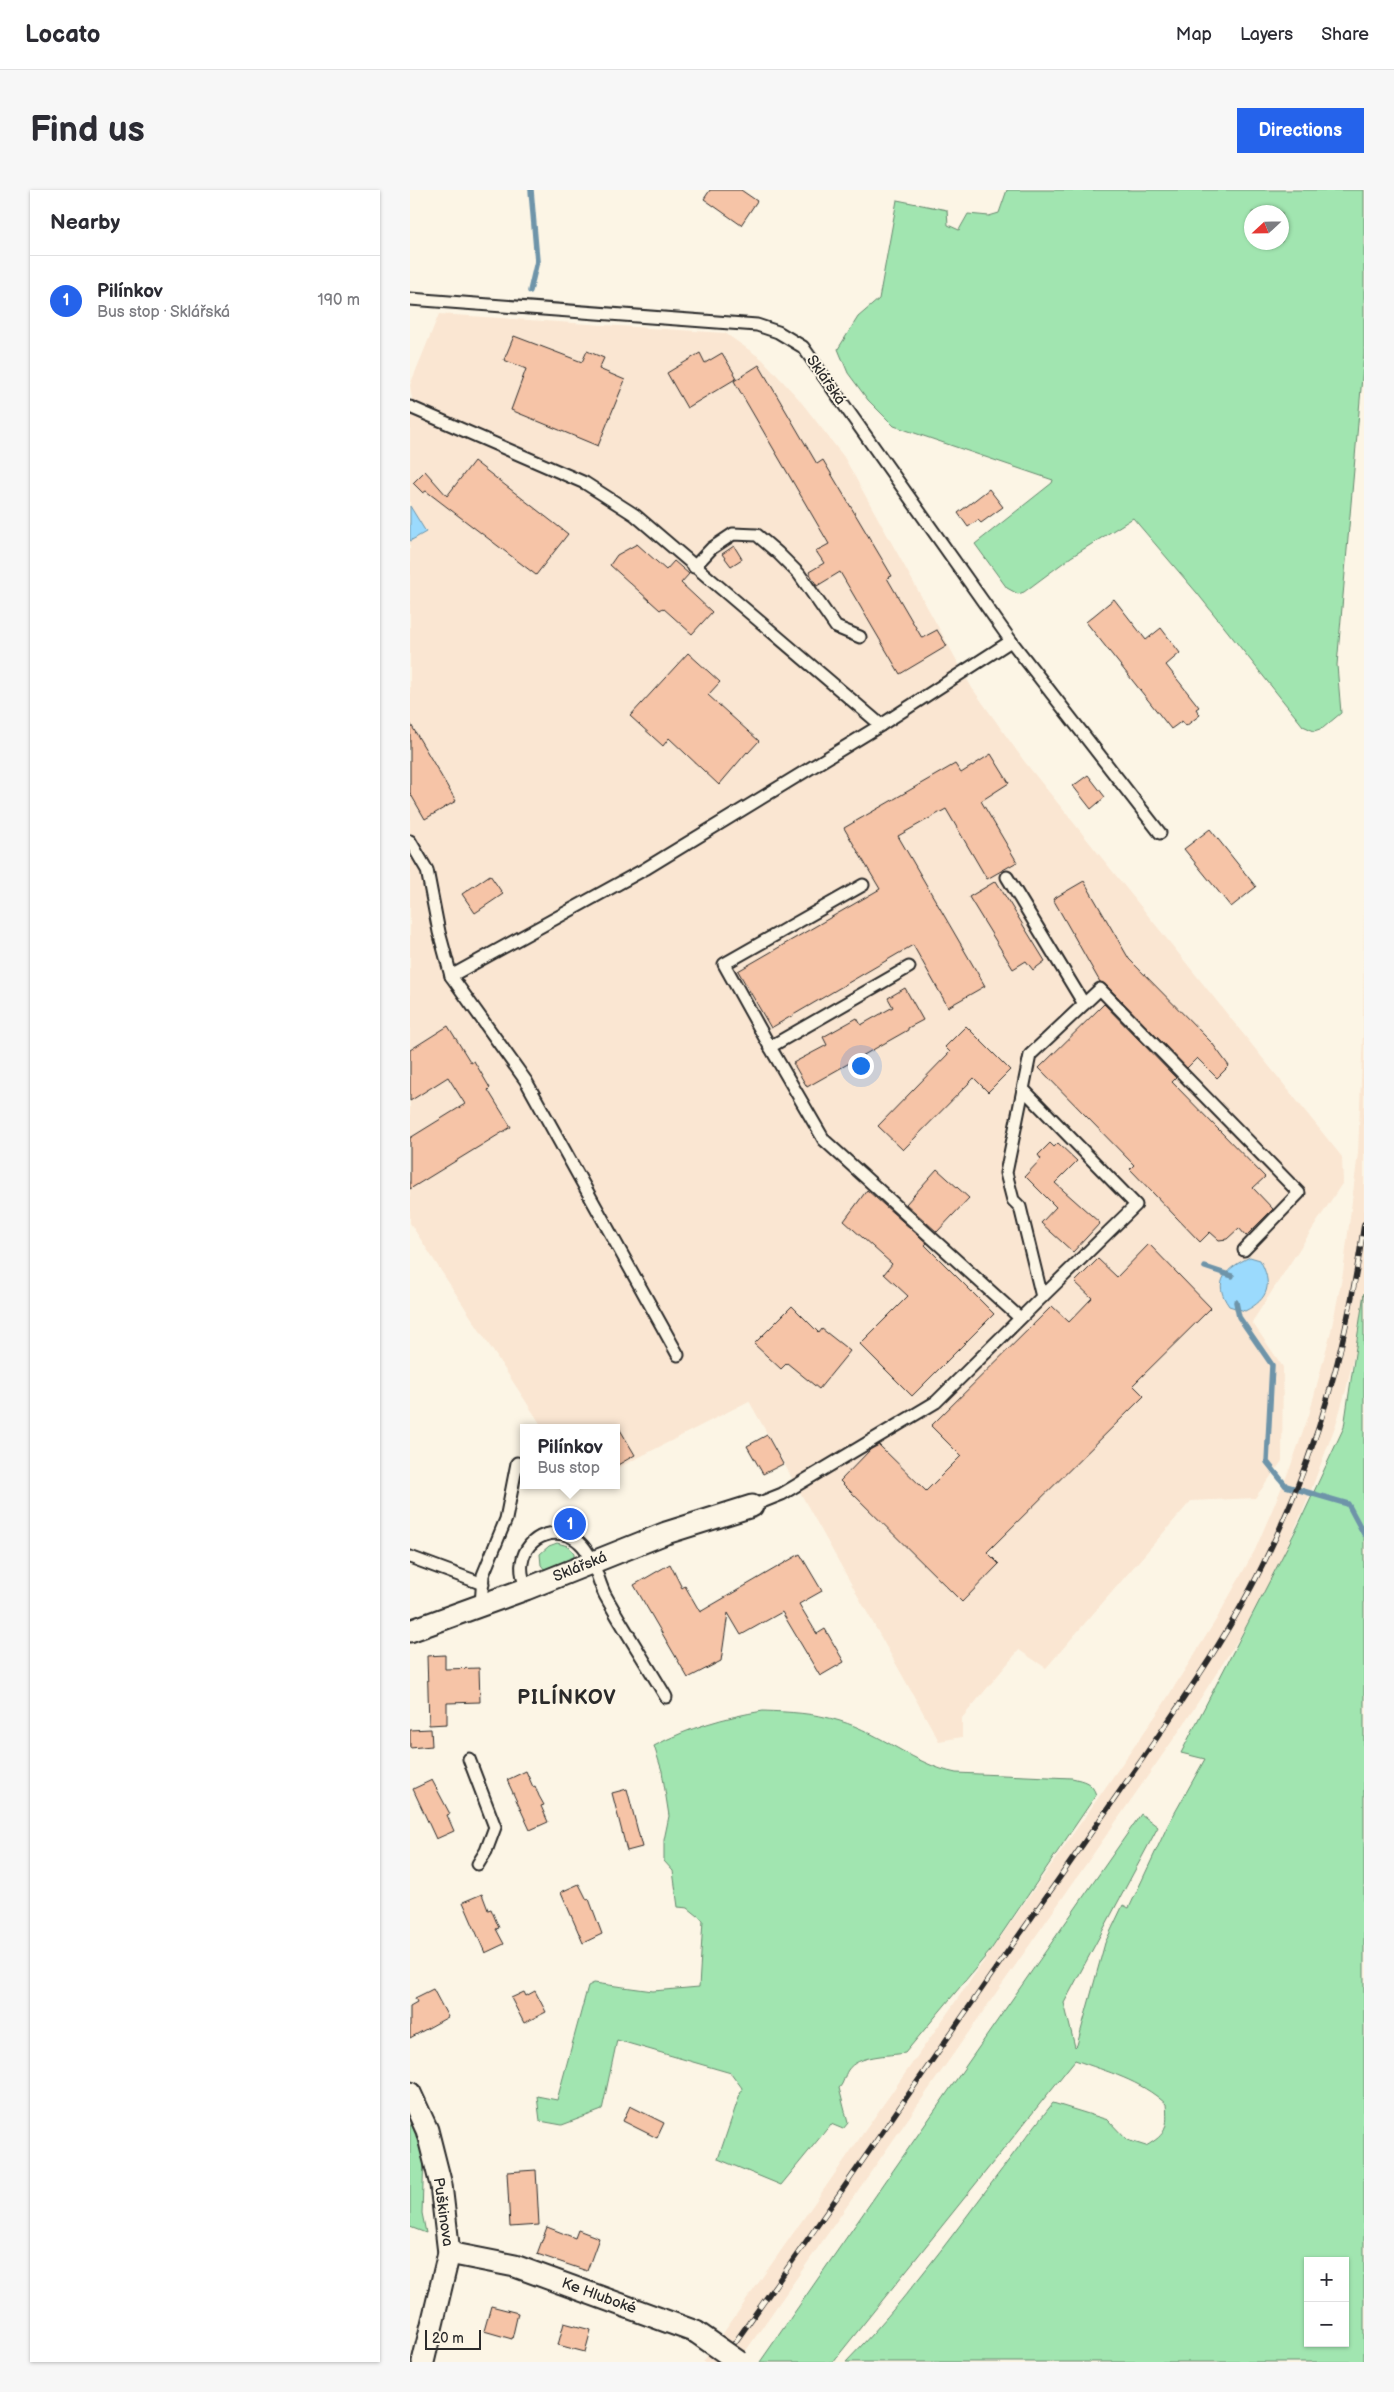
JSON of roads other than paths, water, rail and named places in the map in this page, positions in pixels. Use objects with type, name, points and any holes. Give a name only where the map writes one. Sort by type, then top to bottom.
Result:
[{"type":"street","name":"Sklářská","points":[[410,1632],[526,1589],[666,1533],[752,1506]]},
{"type":"street","name":"Puškinova","points":[[410,2093],[427,2130],[440,2185],[449,2253],[419,2358]]},
{"type":"street","name":"Ke Hluboké","points":[[449,2253],[516,2266],[696,2332],[739,2362]]},
{"type":"lane","name":"Sklářská","points":[[410,298],[757,325],[778,332],[803,347],[1011,641],[1160,833]]},
{"type":"lane","points":[[410,407],[585,483],[635,516],[881,725]]},
{"type":"lane","points":[[694,566],[712,548],[733,534],[757,535],[799,574],[836,627],[860,638]]},
{"type":"lane","points":[[451,976],[645,869],[881,725],[1011,641]]},
{"type":"lane","points":[[410,841],[427,870],[439,932],[451,976],[526,1081],[678,1355]]},
{"type":"lane","points":[[1007,877],[1084,1004]]},
{"type":"lane","points":[[863,884],[724,964],[824,1140],[1020,1318]]},
{"type":"lane","points":[[770,1047],[909,967]]},
{"type":"lane","points":[[1042,1297],[1020,1207],[1013,1200],[1006,1173],[1030,1055],[1100,989],[1299,1193],[1244,1250]]},
{"type":"lane","points":[[752,1506],[782,1494],[936,1402],[1136,1205],[1023,1089]]},
{"type":"lane","points":[[482,1606],[484,1574],[506,1519],[517,1463]]},
{"type":"lane","points":[[526,1589],[522,1563],[528,1548],[540,1537],[550,1534],[567,1533],[582,1544],[592,1561],[605,1594],[666,1697]]},
{"type":"lane","points":[[410,1557],[483,1584]]},
{"type":"lane","points":[[469,1760],[495,1827],[478,1864]]},
{"type":"water","points":[[410,506],[426,532],[410,541]]},
{"type":"water","points":[[1250,1257],[1260,1260],[1267,1276],[1267,1284],[1264,1296],[1245,1311],[1229,1306],[1221,1289],[1224,1276],[1234,1266]]},
{"type":"waterway","points":[[530,291],[537,261],[531,190]]},
{"type":"waterway","points":[[1205,1267],[1232,1276]]},
{"type":"waterway","points":[[1236,1302],[1239,1317],[1272,1365],[1267,1462],[1286,1486],[1348,1504],[1364,1534]]},
{"type":"railway","points":[[721,2362],[1160,1734],[1210,1659],[1255,1581],[1303,1473],[1317,1433],[1340,1352],[1364,1224]]},
{"type":"place","name":"Pilínkov","points":[[570,1524]]},
{"type":"district","name":"PILÍNKOV","points":[[567,1698]]}]
